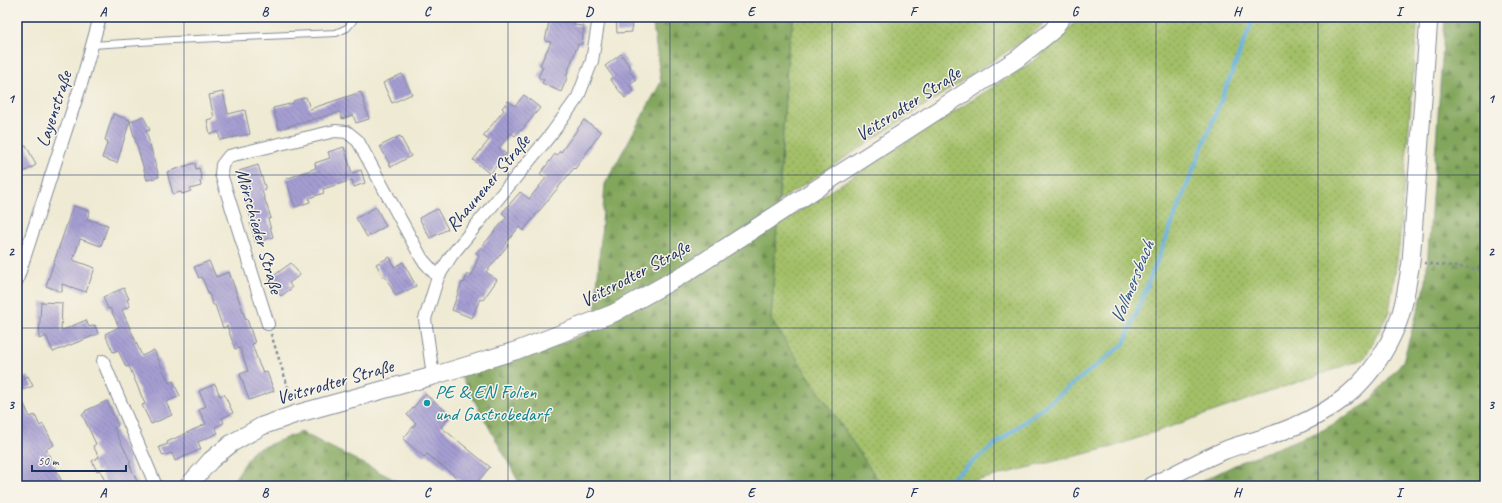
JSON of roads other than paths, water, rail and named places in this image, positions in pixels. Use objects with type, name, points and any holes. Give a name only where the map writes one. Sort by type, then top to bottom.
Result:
[{"type":"street","name":"Layenstraße","points":[[17,280],[82,81],[100,17]]},
{"type":"street","name":"Rhaunener Straße","points":[[433,376],[425,319],[438,277],[451,256],[552,133],[578,97],[592,61],[598,17]]},
{"type":"street","name":"Veitsrodter Straße","points":[[188,486],[211,460],[232,443],[262,426],[296,414],[433,376],[518,350],[614,313],[686,273],[1016,59],[1052,31],[1062,17]]},
{"type":"street","points":[[1152,486],[1224,451],[1307,421],[1326,411],[1351,392],[1374,367],[1394,332],[1405,298],[1411,262],[1429,17]]},
{"type":"street","name":"Mörschieder Straße","points":[[268,324],[221,174],[222,165],[229,156],[335,131],[347,132],[358,141],[422,259],[438,277]]},
{"type":"street","points":[[103,361],[156,486]]},
{"type":"lane","points":[[92,45],[336,33],[347,28],[353,21],[353,17]]},
{"type":"waterway","name":"Vollmersbach","points":[[942,486],[1124,344],[1254,17]]},
{"type":"place","name":"PE & EN Folien und Gastrobedarf","points":[[427,403]]}]
